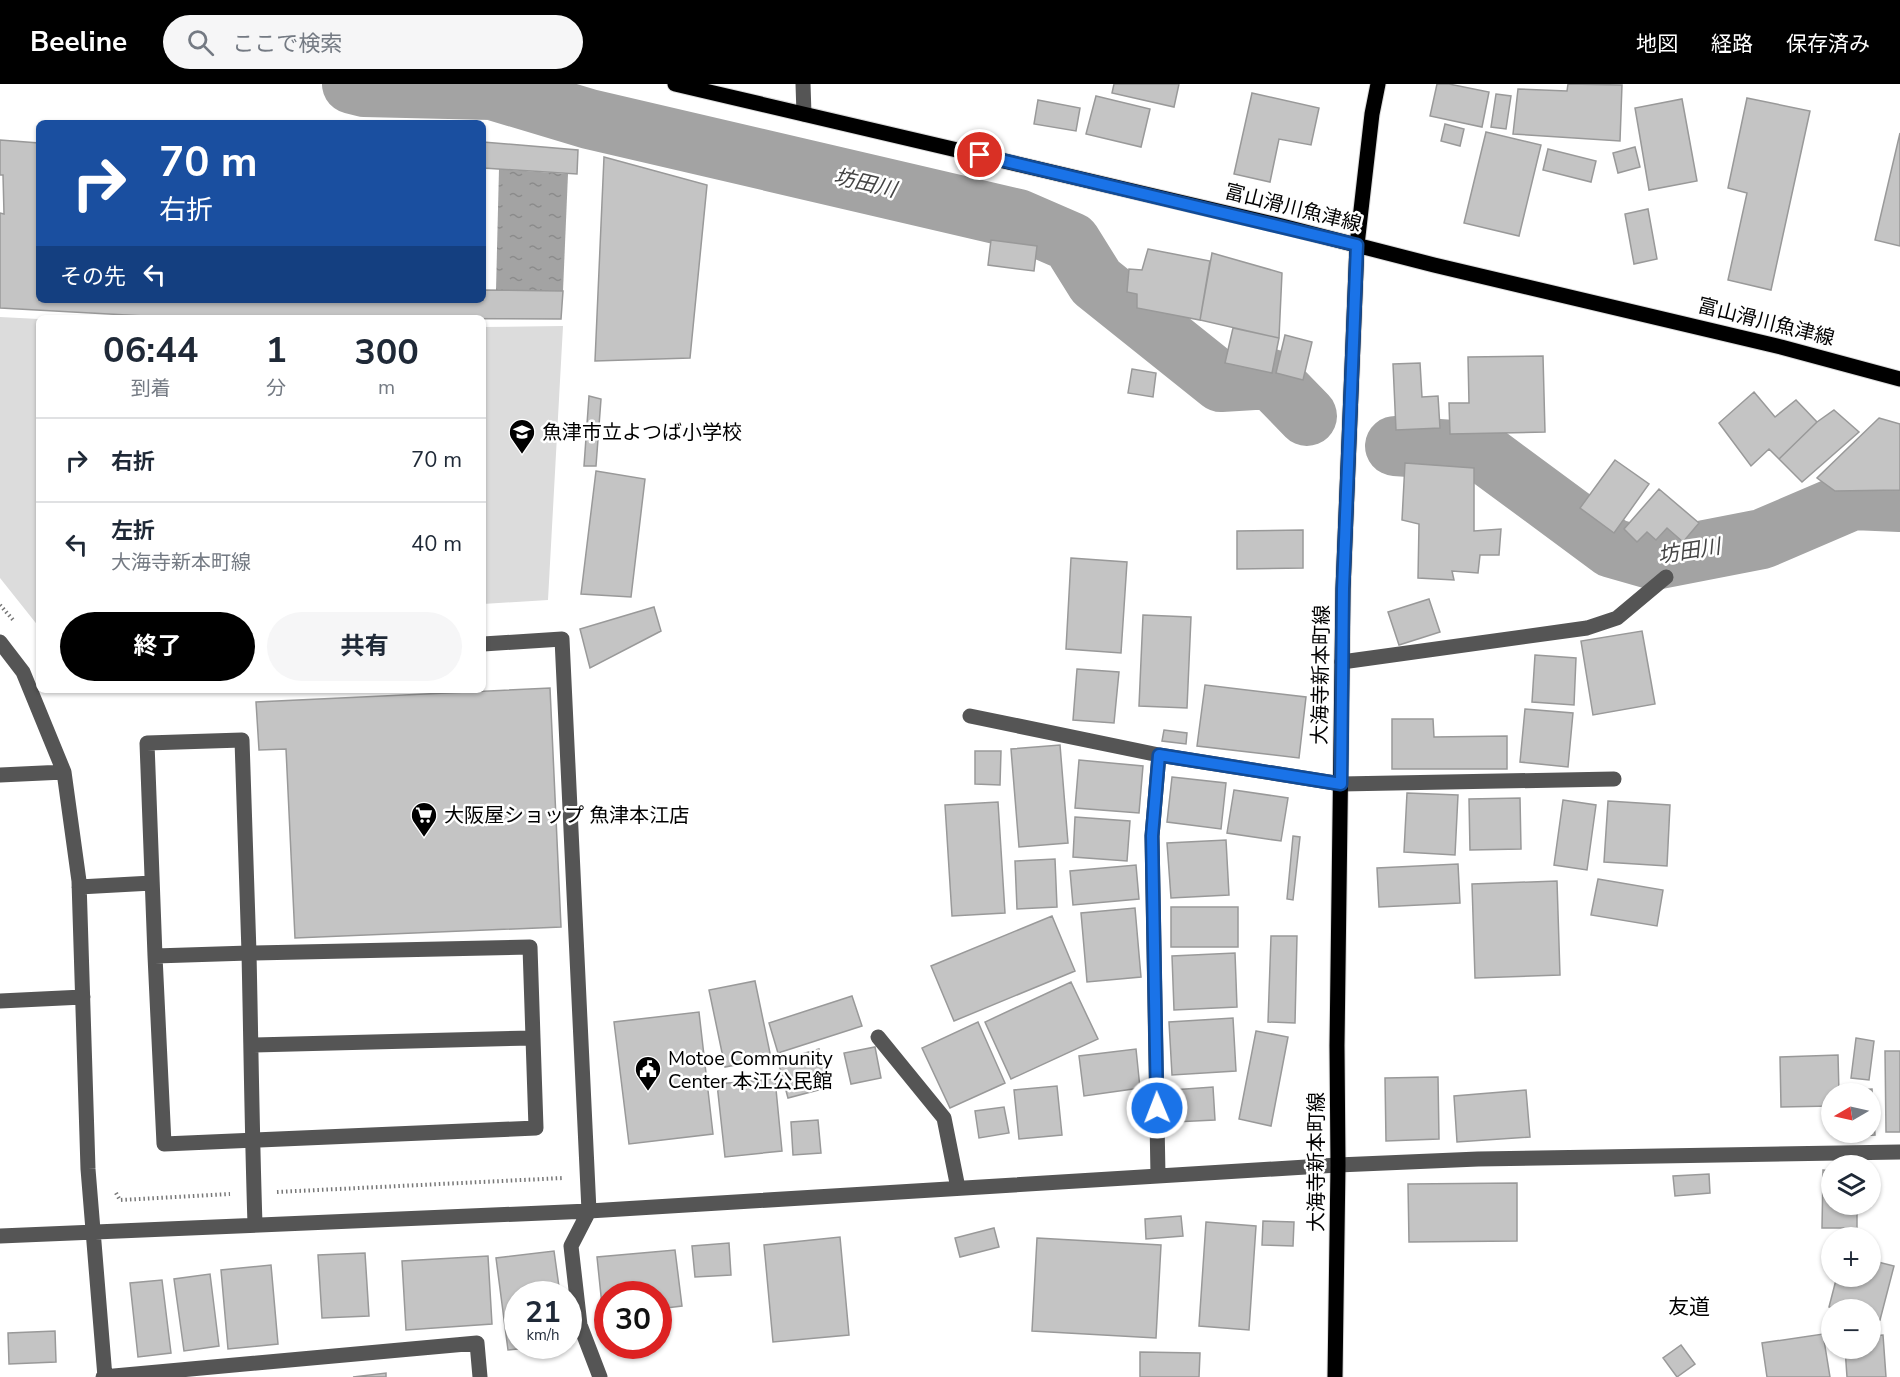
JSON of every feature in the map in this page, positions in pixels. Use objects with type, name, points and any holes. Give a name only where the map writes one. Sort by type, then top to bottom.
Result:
[{"type":"main road","name":"富山滑川魚津線","points":[[675,84],[1271,223],[1445,268],[1781,347],[1900,379]]},
{"type":"main road","name":"大海寺新本町線","points":[[1335,1377],[1343,589],[1357,245],[1372,114],[1378,84]]},
{"type":"street","points":[[803,84],[804,114]]},
{"type":"street","points":[[1342,662],[1587,628],[1617,618],[1666,577]]},
{"type":"street","points":[[486,644],[562,639],[589,1211],[571,1246],[580,1325],[600,1377]]},
{"type":"street","points":[[0,642],[23,672],[64,772],[79,887],[88,1169],[105,1377],[477,1343],[480,1377]]},
{"type":"street","points":[[23,672],[36,671]]},
{"type":"street","points":[[970,716],[1159,755],[1341,784],[1614,780]]},
{"type":"street","points":[[155,956],[249,953],[530,947],[536,1128],[253,1141],[164,1144],[155,956],[147,743],[242,740],[249,953],[251,1045],[253,1141],[254,1193],[255,1224]]},
{"type":"street","points":[[1158,1176],[1152,836],[1159,755]]},
{"type":"street","points":[[0,775],[64,772]]},
{"type":"street","points":[[79,887],[152,883]]},
{"type":"street","points":[[0,1001],[82,997]]},
{"type":"street","points":[[878,1037],[944,1118],[958,1188]]},
{"type":"street","points":[[251,1045],[533,1038]]},
{"type":"street","points":[[0,1236],[589,1211],[1338,1165],[1478,1159],[1900,1152]]},
{"type":"path","points":[[115,1192],[120,1200],[587,1177]]},
{"type":"shaded area","points":[[0,317],[36,319],[36,623],[0,578]]},
{"type":"shaded area","points":[[563,326],[548,600],[486,604],[486,327]]},
{"type":"water","points":[[499,169],[568,174],[563,291],[496,290]]},
{"type":"building","points":[[1114,84],[1179,84],[1174,107],[1112,93]]},
{"type":"building","points":[[1437,84],[1449,84],[1489,92],[1482,127],[1430,116]]},
{"type":"building","points":[[1568,84],[1622,85],[1620,141],[1513,134],[1518,89],[1567,91]]},
{"type":"building","points":[[1252,93],[1319,108],[1311,145],[1279,139],[1270,182],[1234,174]]},
{"type":"building","points":[[1496,94],[1511,96],[1506,129],[1491,127]]},
{"type":"building","points":[[1096,96],[1150,109],[1141,147],[1086,134]]},
{"type":"building","points":[[1747,98],[1810,111],[1771,290],[1728,280],[1747,193],[1728,188]]},
{"type":"building","points":[[1682,99],[1697,181],[1649,190],[1635,108]]},
{"type":"building","points":[[1038,100],[1080,108],[1076,131],[1034,124]]},
{"type":"building","points":[[1445,124],[1464,129],[1460,146],[1441,141]]},
{"type":"building","points":[[1486,132],[1541,145],[1519,236],[1464,223]]},
{"type":"building","points":[[1900,133],[1900,246],[1875,240]]},
{"type":"building","points":[[0,140],[36,143],[36,303],[486,303],[486,290],[563,291],[561,319],[486,319],[486,315],[127,315],[0,308],[0,213],[4,214],[3,175],[0,175]]},
{"type":"building","points":[[486,142],[578,150],[577,174],[486,168]]},
{"type":"building","points":[[1635,147],[1640,167],[1618,173],[1613,153]]},
{"type":"building","points":[[1548,149],[1596,161],[1591,182],[1543,170]]},
{"type":"building","points":[[604,157],[707,185],[690,358],[595,361]]},
{"type":"building","points":[[1648,209],[1657,259],[1634,264],[1625,214]]},
{"type":"building","points":[[991,240],[1037,246],[1034,271],[988,265]]},
{"type":"building","points":[[1148,249],[1210,261],[1200,320],[1137,308],[1137,294],[1127,292],[1129,269],[1142,270]]},
{"type":"building","points":[[1212,253],[1282,273],[1279,338],[1200,320]]},
{"type":"building","points":[[1233,328],[1279,338],[1272,373],[1225,363]]},
{"type":"building","points":[[1285,335],[1312,342],[1303,380],[1276,373]]},
{"type":"building","points":[[1543,356],[1545,432],[1450,434],[1449,403],[1469,403],[1468,357]]},
{"type":"building","points":[[1420,363],[1422,397],[1438,396],[1440,428],[1396,430],[1393,364]]},
{"type":"building","points":[[1132,369],[1156,373],[1153,397],[1128,393]]},
{"type":"building","points":[[1754,392],[1775,417],[1796,400],[1817,422],[1779,459],[1769,449],[1751,466],[1719,423]]},
{"type":"building","points":[[589,396],[601,399],[596,466],[584,466]]},
{"type":"building","points":[[1834,410],[1859,432],[1802,482],[1779,459],[1817,422]]},
{"type":"building","points":[[1879,418],[1900,424],[1900,490],[1835,491],[1817,478]]},
{"type":"building","points":[[1615,460],[1649,484],[1614,533],[1580,508]]},
{"type":"building","points":[[1405,463],[1474,468],[1474,531],[1501,529],[1499,555],[1480,555],[1478,573],[1452,571],[1454,580],[1418,578],[1419,524],[1402,520]]},
{"type":"building","points":[[596,471],[645,479],[631,597],[581,594]]},
{"type":"building","points":[[1659,489],[1699,523],[1683,542],[1667,528],[1656,540],[1647,532],[1637,542],[1624,529]]},
{"type":"building","points":[[1303,530],[1303,568],[1237,569],[1237,531]]},
{"type":"building","points":[[1071,558],[1127,562],[1121,653],[1066,649]]},
{"type":"building","points":[[1429,599],[1440,632],[1399,645],[1388,612]]},
{"type":"building","points":[[654,607],[661,631],[590,668],[580,629]]},
{"type":"building","points":[[1143,615],[1191,617],[1187,708],[1139,706]]},
{"type":"building","points":[[1642,631],[1655,704],[1593,715],[1581,641]]},
{"type":"building","points":[[1535,655],[1576,658],[1574,705],[1532,702]]},
{"type":"building","points":[[1077,669],[1119,672],[1114,723],[1073,720]]},
{"type":"building","points":[[1205,685],[1306,697],[1299,758],[1197,746]]},
{"type":"building","name":"大阪屋ショップ 魚津本江店","points":[[550,688],[561,927],[295,938],[286,749],[259,750],[256,702],[486,693],[486,691]]},
{"type":"building","points":[[1525,709],[1573,713],[1568,767],[1520,762]]},
{"type":"building","points":[[1392,719],[1433,719],[1434,737],[1507,736],[1507,769],[1392,769]]},
{"type":"building","points":[[1164,730],[1187,733],[1186,744],[1162,741]]},
{"type":"building","points":[[1060,745],[1068,843],[1019,847],[1011,749]]},
{"type":"building","points":[[975,751],[1001,751],[1000,785],[975,784]]},
{"type":"building","points":[[1079,760],[1143,766],[1139,813],[1075,808]]},
{"type":"building","points":[[1172,777],[1226,783],[1221,829],[1167,822]]},
{"type":"building","points":[[1234,790],[1288,798],[1281,841],[1227,833]]},
{"type":"building","points":[[1407,793],[1458,795],[1455,855],[1404,852]]},
{"type":"building","points":[[1520,798],[1521,849],[1470,850],[1469,799]]},
{"type":"building","points":[[1563,800],[1596,805],[1587,870],[1554,865]]},
{"type":"building","points":[[1608,801],[1670,805],[1667,866],[1604,862]]},
{"type":"building","points":[[998,802],[1005,913],[952,916],[945,805]]},
{"type":"building","points":[[1075,817],[1130,821],[1127,861],[1073,857]]},
{"type":"building","points":[[1293,836],[1300,837],[1293,900],[1287,899]]},
{"type":"building","points":[[1226,840],[1229,895],[1171,898],[1167,843]]},
{"type":"building","points":[[1055,859],[1057,907],[1017,909],[1015,861]]},
{"type":"building","points":[[1458,864],[1460,903],[1379,907],[1377,868]]},
{"type":"building","points":[[1136,865],[1139,899],[1073,905],[1070,871]]},
{"type":"building","points":[[1598,879],[1663,890],[1657,926],[1591,915]]},
{"type":"building","points":[[1557,881],[1560,975],[1475,978],[1472,884]]},
{"type":"building","points":[[1171,907],[1238,907],[1238,947],[1171,947]]},
{"type":"building","points":[[1135,908],[1141,977],[1087,982],[1081,913]]},
{"type":"building","points":[[1052,916],[1075,971],[954,1021],[931,966]]},
{"type":"building","points":[[1271,936],[1297,936],[1295,1023],[1268,1022]]},
{"type":"building","points":[[1235,953],[1237,1007],[1174,1010],[1172,956]]},
{"type":"building","points":[[755,981],[771,1058],[725,1067],[709,990]]},
{"type":"building","points":[[1071,982],[1098,1039],[1011,1079],[985,1022]]},
{"type":"building","points":[[852,996],[862,1026],[778,1053],[769,1023]]},
{"type":"building","points":[[699,1012],[713,1134],[629,1144],[614,1022]]},
{"type":"building","points":[[1233,1018],[1236,1071],[1172,1075],[1169,1022]]},
{"type":"building","points":[[978,1022],[1005,1083],[950,1108],[922,1048]]},
{"type":"building","points":[[1256,1031],[1288,1037],[1271,1126],[1239,1119]]},
{"type":"building","points":[[1856,1038],[1874,1041],[1869,1080],[1851,1078]]},
{"type":"building","points":[[875,1047],[881,1078],[851,1084],[844,1053]]},
{"type":"building","points":[[819,1049],[830,1087],[788,1098],[778,1061]]},
{"type":"building","points":[[1136,1049],[1140,1088],[1084,1096],[1079,1056]]},
{"type":"building","points":[[1885,1051],[1900,1051],[1900,1132],[1886,1132]]},
{"type":"building","points":[[1838,1055],[1839,1083],[1821,1083],[1821,1106],[1781,1107],[1780,1057]]},
{"type":"building","points":[[1438,1077],[1439,1139],[1386,1141],[1385,1078]]},
{"type":"building","points":[[775,1079],[782,1151],[725,1157],[717,1084]]},
{"type":"building","points":[[1057,1086],[1062,1135],[1019,1139],[1014,1090]]},
{"type":"building","points":[[1213,1087],[1215,1120],[1174,1122],[1172,1090]]},
{"type":"building","points":[[1526,1090],[1530,1137],[1457,1142],[1454,1096]]},
{"type":"building","points":[[1004,1107],[1009,1133],[979,1138],[975,1111]]},
{"type":"building","points":[[818,1120],[821,1153],[793,1155],[791,1122]]},
{"type":"building","points":[[1709,1174],[1710,1193],[1675,1196],[1673,1176]]},
{"type":"building","points":[[1517,1183],[1517,1241],[1409,1242],[1408,1184]]},
{"type":"building","points":[[1822,1215],[1857,1215],[1857,1227],[1822,1227]]},
{"type":"building","points":[[1181,1216],[1183,1236],[1146,1239],[1145,1219]]},
{"type":"building","points":[[1263,1221],[1294,1222],[1293,1246],[1262,1245]]},
{"type":"building","points":[[1206,1222],[1256,1226],[1249,1330],[1199,1326]]},
{"type":"building","points":[[994,1228],[999,1247],[960,1257],[955,1238]]},
{"type":"building","points":[[840,1237],[849,1335],[773,1342],[764,1245]]},
{"type":"building","points":[[1037,1238],[1161,1245],[1156,1338],[1032,1331]]},
{"type":"building","points":[[729,1243],[731,1275],[695,1277],[692,1246]]},
{"type":"building","points":[[675,1250],[682,1306],[672,1307],[672,1281],[599,1281],[597,1257]]},
{"type":"building","points":[[554,1251],[558,1281],[504,1281],[504,1319],[496,1258]]},
{"type":"building","points":[[365,1253],[369,1316],[322,1318],[318,1255]]},
{"type":"building","points":[[488,1256],[492,1324],[406,1330],[402,1261]]},
{"type":"building","points":[[1881,1263],[1894,1266],[1881,1316],[1881,1299],[1831,1299],[1834,1287],[1881,1287]]},
{"type":"building","points":[[271,1265],[278,1344],[228,1349],[221,1270]]},
{"type":"building","points":[[210,1274],[219,1346],[184,1351],[174,1279]]},
{"type":"building","points":[[162,1280],[171,1353],[138,1357],[130,1283]]},
{"type":"building","points":[[55,1331],[56,1362],[9,1364],[8,1333]]},
{"type":"building","points":[[1821,1334],[1821,1359],[1827,1359],[1830,1377],[1767,1377],[1762,1343]]},
{"type":"building","points":[[1881,1335],[1883,1335],[1886,1377],[1847,1377],[1846,1359],[1881,1359]]},
{"type":"building","points":[[1681,1345],[1695,1364],[1677,1377],[1663,1358]]},
{"type":"building","points":[[1140,1352],[1200,1353],[1199,1377],[1140,1377]]},
{"type":"building","points":[[386,1373],[386,1377],[353,1377]]},
{"type":"waterway","name":"坊田川","points":[[352,84],[364,87],[492,90],[589,119],[1018,219],[1071,242],[1096,282],[1221,382],[1271,379],[1307,416]]},
{"type":"waterway","name":"坊田川","points":[[1395,446],[1482,452],[1612,548],[1654,560],[1762,539],[1853,500],[1900,502]]},
{"type":"place","name":"魚津市立よつば小学校","points":[[522,455]]},
{"type":"place","name":"大阪屋ショップ 魚津本江店","points":[[424,838]]},
{"type":"place","name":"Motoe Community Center 本江公民館","points":[[648,1092]]},
{"type":"district","name":"友道","points":[[1689,1307]]},
{"type":"route","points":[[980,155],[1357,245],[1343,589],[1341,784],[1159,755],[1152,836],[1157,1108]]}]
